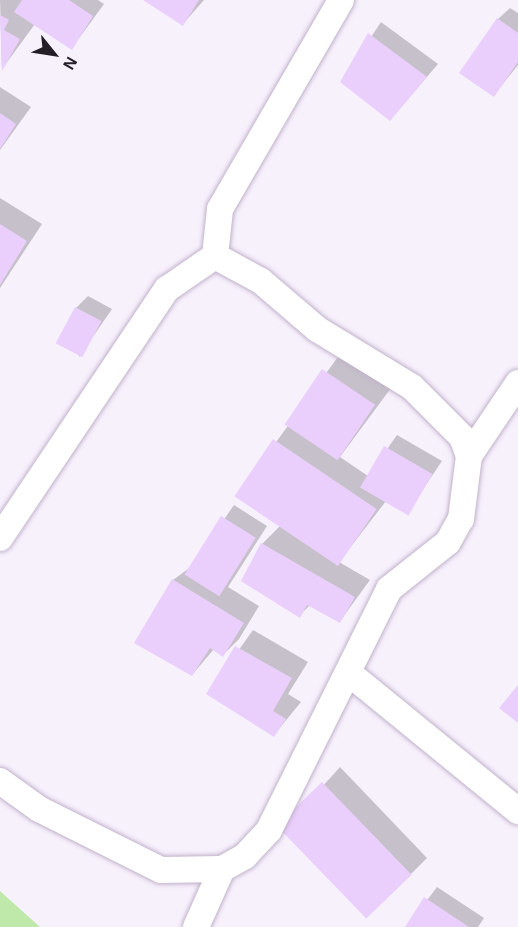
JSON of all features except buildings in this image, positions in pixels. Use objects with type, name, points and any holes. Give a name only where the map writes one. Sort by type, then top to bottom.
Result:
[{"type":"street","points":[[0,538],[167,289],[215,256],[220,209],[332,6]]},
{"type":"street","points":[[215,256],[261,281],[317,329],[412,387],[462,437],[470,456]]},
{"type":"street","points":[[0,781],[39,809],[161,870],[222,869],[245,856],[269,830],[309,742],[350,675],[389,589],[452,534],[460,519],[470,456],[518,383]]},
{"type":"street","points":[[350,675],[518,811]]},
{"type":"street","points":[[196,927],[222,869]]},
{"type":"green space","points":[[0,891],[40,927],[0,927]]}]
